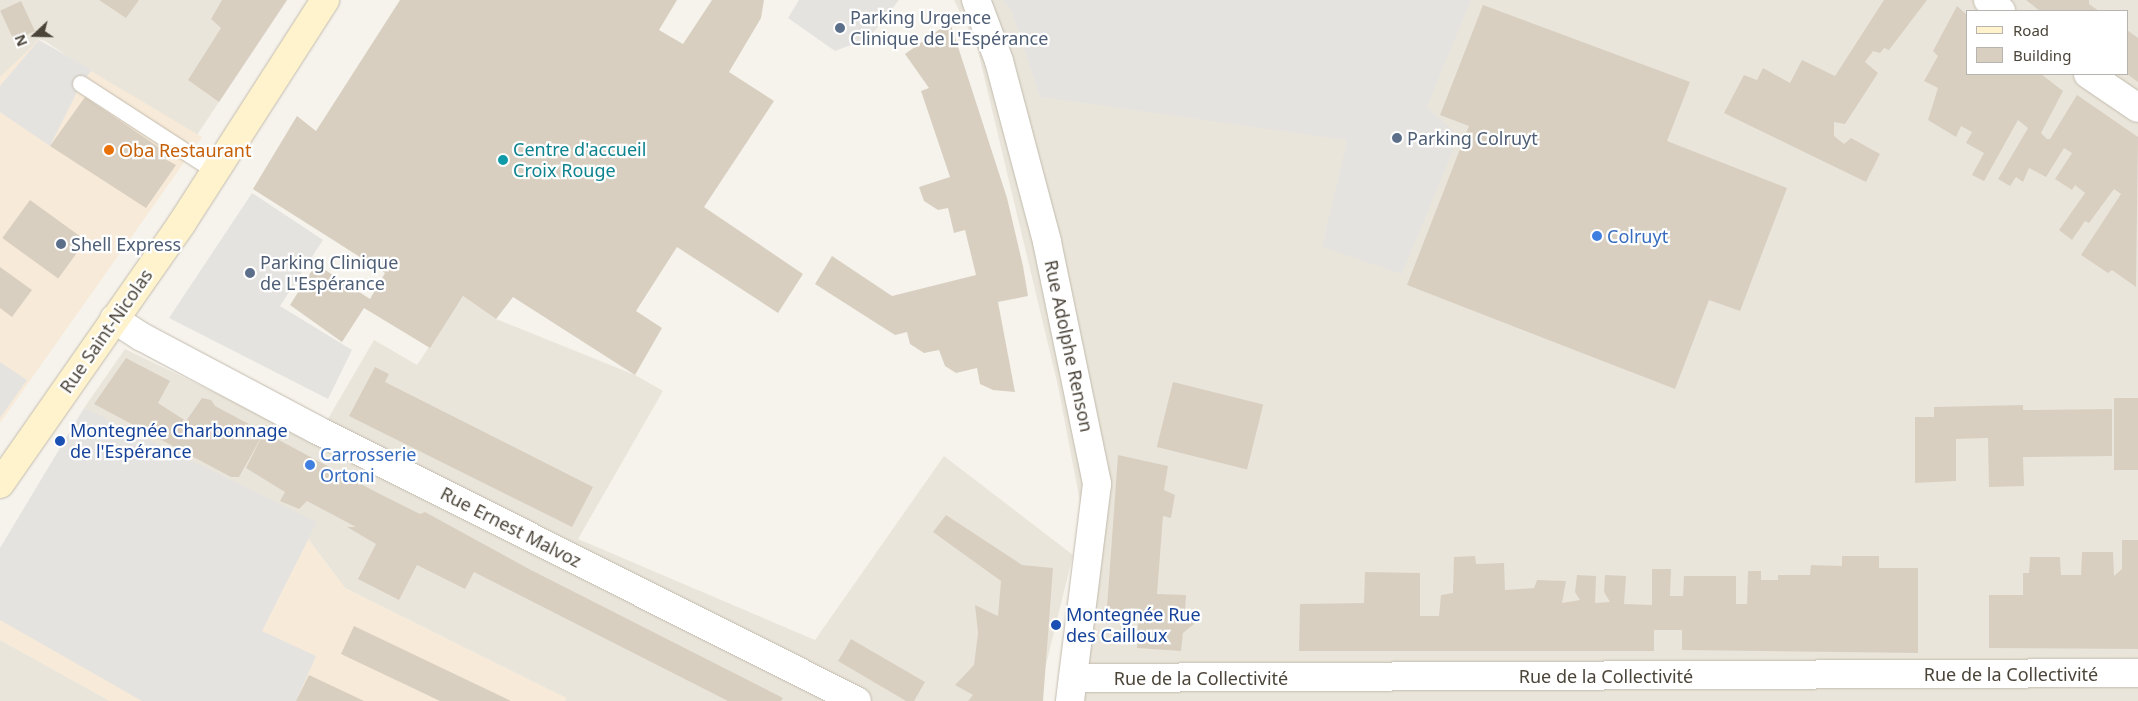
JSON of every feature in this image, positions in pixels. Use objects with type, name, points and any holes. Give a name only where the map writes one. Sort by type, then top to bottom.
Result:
[{"type":"street","name":"Rue Saint-Nicolas","points":[[0,484],[215,171],[325,0]]},
{"type":"street","name":"Rue Adolphe Renson","points":[[976,0],[999,62],[1047,242],[1097,484],[1072,690]]},
{"type":"street","points":[[1988,0],[2000,10]]},
{"type":"street","points":[[2089,75],[2138,108]]},
{"type":"street","name":"Rue Ernest Malvoz","points":[[114,319],[142,337],[317,430],[857,701]]},
{"type":"street","name":"Rue de la Collectivité","points":[[1072,690],[2138,673]]},
{"type":"lane","points":[[81,84],[215,171]]},
{"type":"shaded area","points":[[0,0],[287,0],[193,141],[45,41],[39,39],[0,84]]},
{"type":"shaded area","name":"Parking Urgence Clinique de L'Espérance","points":[[799,0],[899,0],[869,38],[835,51],[788,18]]},
{"type":"shaded area","points":[[954,0],[2138,0],[2138,701],[1083,701],[1094,575],[1058,386],[977,47]]},
{"type":"shaded area","name":"Parking Colruyt","points":[[1003,0],[1471,0],[1427,107],[1459,136],[1402,274],[1322,247],[1347,140],[1040,97],[1011,10]]},
{"type":"shaded area","points":[[39,40],[202,137],[0,423],[0,77]]},
{"type":"shaded area","points":[[39,40],[92,70],[81,84],[50,146],[0,112],[0,86]]},
{"type":"shaded area","name":"Parking Clinique de L'Espérance","points":[[252,193],[323,240],[280,306],[352,350],[328,399],[169,318]]},
{"type":"shaded area","points":[[463,296],[496,319],[635,375],[663,391],[578,539],[815,640],[944,456],[1073,555],[1037,701],[565,701],[566,698],[345,588],[305,535],[84,408],[125,349],[315,441],[374,340],[417,365]]},
{"type":"shaded area","points":[[0,362],[27,380],[0,418]]},
{"type":"shaded area","points":[[84,408],[317,522],[262,631],[316,656],[296,701],[142,701],[0,620],[0,548]]},
{"type":"shaded area","points":[[83,422],[305,535],[345,588],[566,698],[565,701],[110,701],[0,640],[0,548]]},
{"type":"shaded area","points":[[0,640],[20,651],[110,701],[0,701]]},
{"type":"building","points":[[99,0],[139,0],[126,18]]},
{"type":"building","points":[[222,0],[287,0],[219,102],[188,80],[221,28],[211,19]]},
{"type":"building","name":"Centre d'accueil Croix Rouge","points":[[400,0],[677,0],[659,30],[683,44],[712,0],[764,0],[761,18],[729,72],[774,101],[704,207],[803,274],[778,313],[677,247],[636,311],[662,328],[635,375],[513,297],[496,319],[463,296],[430,348],[364,308],[342,342],[290,305],[316,264],[370,299],[385,273],[253,189],[297,116],[316,131]]},
{"type":"building","points":[[1884,0],[1927,0],[1889,50],[1884,48],[1880,53],[1873,51],[1865,62],[1878,73],[1845,124],[1834,122],[1834,136],[1844,144],[1851,138],[1880,154],[1866,182],[1724,113],[1744,75],[1757,80],[1763,68],[1790,83],[1802,60],[1835,76]]},
{"type":"building","points":[[2026,0],[2089,0],[2089,4],[2098,10],[2039,10]]},
{"type":"building","points":[[21,1],[35,31],[14,41],[0,11]]},
{"type":"building","name":"Colruyt","points":[[1483,5],[1690,82],[1667,141],[1787,188],[1740,311],[1709,300],[1675,389],[1407,285],[1469,126],[1440,115]]},
{"type":"building","points":[[1957,6],[1966,14],[1966,75],[2042,75],[2063,91],[2041,133],[2047,139],[2050,139],[2077,95],[2138,137],[2136,287],[2112,270],[2108,273],[2081,255],[2121,194],[2114,189],[2089,223],[2085,221],[2072,240],[2059,230],[2085,193],[2075,185],[2072,190],[2055,179],[2072,153],[2064,148],[2046,177],[2029,168],[2023,182],[2016,177],[2010,186],[1998,179],[2028,128],[2018,120],[1984,181],[1972,175],[1984,153],[1966,143],[1972,132],[1961,126],[1956,137],[1928,120],[1938,88],[1924,81],[1938,56],[1933,51]]},
{"type":"building","points":[[950,22],[1007,198],[1023,266],[1028,296],[998,302],[1015,392],[993,390],[980,384],[977,368],[956,373],[945,366],[939,350],[924,353],[910,344],[907,332],[895,335],[815,284],[832,256],[892,296],[976,275],[965,230],[954,233],[948,208],[938,210],[924,201],[919,187],[950,177],[921,91],[929,88],[905,54]]},
{"type":"building","points":[[2128,31],[2138,38],[2138,82],[2128,75]]},
{"type":"building","name":"Oba Restaurant","points":[[85,97],[167,153],[165,159],[176,165],[146,208],[50,146]]},
{"type":"building","points":[[30,200],[86,241],[58,279],[2,238]]},
{"type":"building","points":[[0,267],[32,290],[12,317],[0,308]]},
{"type":"building","points":[[126,358],[170,381],[158,403],[186,421],[202,398],[211,400],[215,406],[264,432],[239,477],[231,477],[94,404]]},
{"type":"building","points":[[375,367],[389,374],[385,382],[593,487],[572,527],[349,416]]},
{"type":"building","points":[[1173,382],[1263,404],[1247,470],[1157,447]]},
{"type":"building","points":[[2114,398],[2138,398],[2138,470],[2114,470]]},
{"type":"building","points":[[2023,405],[2023,410],[2112,409],[2112,456],[2023,457],[2024,486],[1989,487],[1988,438],[1956,439],[1956,481],[1915,483],[1915,417],[1934,417],[1934,407]]},
{"type":"building","points":[[264,432],[374,491],[420,514],[425,512],[531,570],[783,698],[781,701],[728,701],[474,572],[465,589],[417,565],[399,600],[358,579],[376,544],[347,527],[356,527],[307,501],[299,509],[280,501],[285,492],[246,468]]},
{"type":"building","points":[[1118,455],[1168,466],[1164,490],[1175,495],[1171,518],[1163,516],[1157,594],[1186,595],[1185,611],[1194,624],[1183,633],[1181,651],[1137,648],[1138,623],[1106,621]]},
{"type":"building","points":[[946,515],[1022,565],[1053,568],[1043,701],[968,701],[973,695],[955,685],[974,665],[978,633],[975,605],[998,616],[1001,581],[933,532]]},
{"type":"building","points":[[2122,540],[2138,540],[2138,649],[1989,648],[1989,595],[2023,595],[2023,573],[2029,573],[2030,557],[2060,557],[2061,575],[2081,575],[2082,552],[2113,552],[2114,576],[2122,569]]},
{"type":"building","points":[[1475,556],[1476,564],[1504,563],[1505,590],[1534,588],[1537,580],[1566,581],[1562,603],[1580,600],[1575,592],[1577,575],[1596,576],[1595,603],[1610,602],[1604,592],[1605,575],[1626,576],[1624,604],[1652,605],[1652,569],[1671,569],[1670,596],[1683,596],[1684,576],[1736,576],[1736,604],[1747,604],[1748,571],[1761,571],[1761,580],[1778,580],[1778,575],[1810,575],[1811,565],[1842,566],[1842,556],[1879,556],[1879,568],[1918,568],[1918,653],[1682,650],[1682,630],[1654,630],[1654,651],[1299,651],[1300,604],[1364,603],[1365,572],[1420,573],[1420,616],[1439,616],[1441,595],[1453,593],[1454,557]]},
{"type":"building","points":[[354,626],[511,701],[440,701],[341,654]]},
{"type":"building","points":[[851,639],[925,682],[914,701],[906,701],[838,661]]},
{"type":"building","points":[[309,675],[364,701],[296,701]]},
{"type":"place","name":"Parking Urgence Clinique de L'Espérance","points":[[840,28]]},
{"type":"place","name":"Parking Colruyt","points":[[1397,138]]},
{"type":"place","name":"Oba Restaurant","points":[[109,150]]},
{"type":"place","name":"Centre d'accueil Croix Rouge","points":[[503,160]]},
{"type":"place","name":"Colruyt","points":[[1597,236]]},
{"type":"place","name":"Shell Express","points":[[61,244]]},
{"type":"place","name":"Parking Clinique de L'Espérance","points":[[250,273]]},
{"type":"place","name":"Montegnée Charbonnage de l'Espérance","points":[[60,441]]},
{"type":"place","name":"Carrosserie Ortoni","points":[[310,465]]},
{"type":"place","name":"Montegnée Rue des Cailloux","points":[[1056,625]]}]
